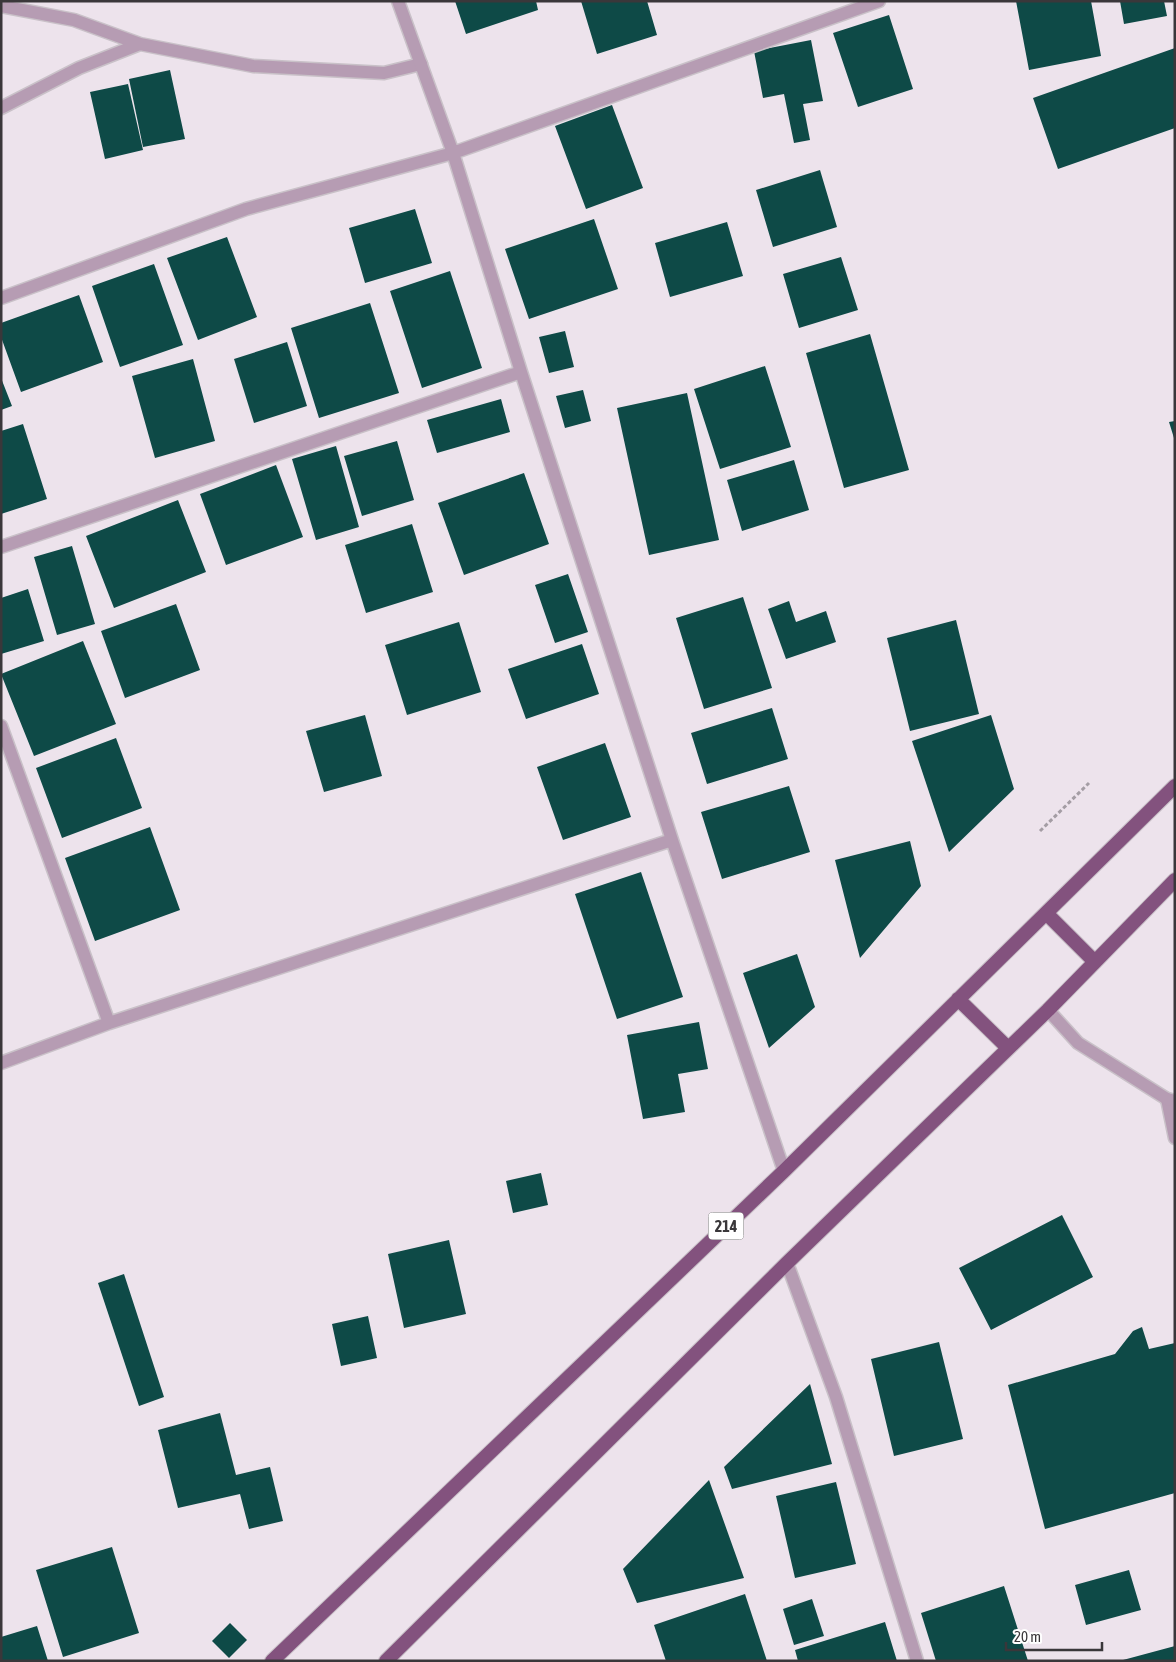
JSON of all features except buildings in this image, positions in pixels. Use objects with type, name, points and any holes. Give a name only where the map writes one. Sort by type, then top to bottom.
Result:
[{"type":"highway","name":"214","points":[[272,1661],[784,1171],[1175,786]]},
{"type":"highway","points":[[386,1661],[787,1263],[1048,1010],[1175,880]]},
{"type":"highway","points":[[1046,913],[1095,962]]},
{"type":"highway","points":[[958,999],[1008,1048]]},
{"type":"street","points":[[398,1],[453,152],[521,372],[672,840],[784,1171]]},
{"type":"street","points":[[1,298],[246,209],[453,152],[879,1]]},
{"type":"street","points":[[1,6],[74,20],[140,44],[253,66],[384,73],[421,64]]},
{"type":"street","points":[[1,108],[79,68],[140,44]]},
{"type":"street","points":[[1,547],[521,372]]},
{"type":"street","points":[[1,726],[109,1023]]},
{"type":"street","points":[[1,1063],[109,1023],[672,840]]},
{"type":"street","points":[[1048,1010],[1078,1043],[1171,1100],[1175,1138]]},
{"type":"street","points":[[787,1263],[836,1398],[917,1661]]},
{"type":"path","points":[[1040,831],[1089,783]]}]
